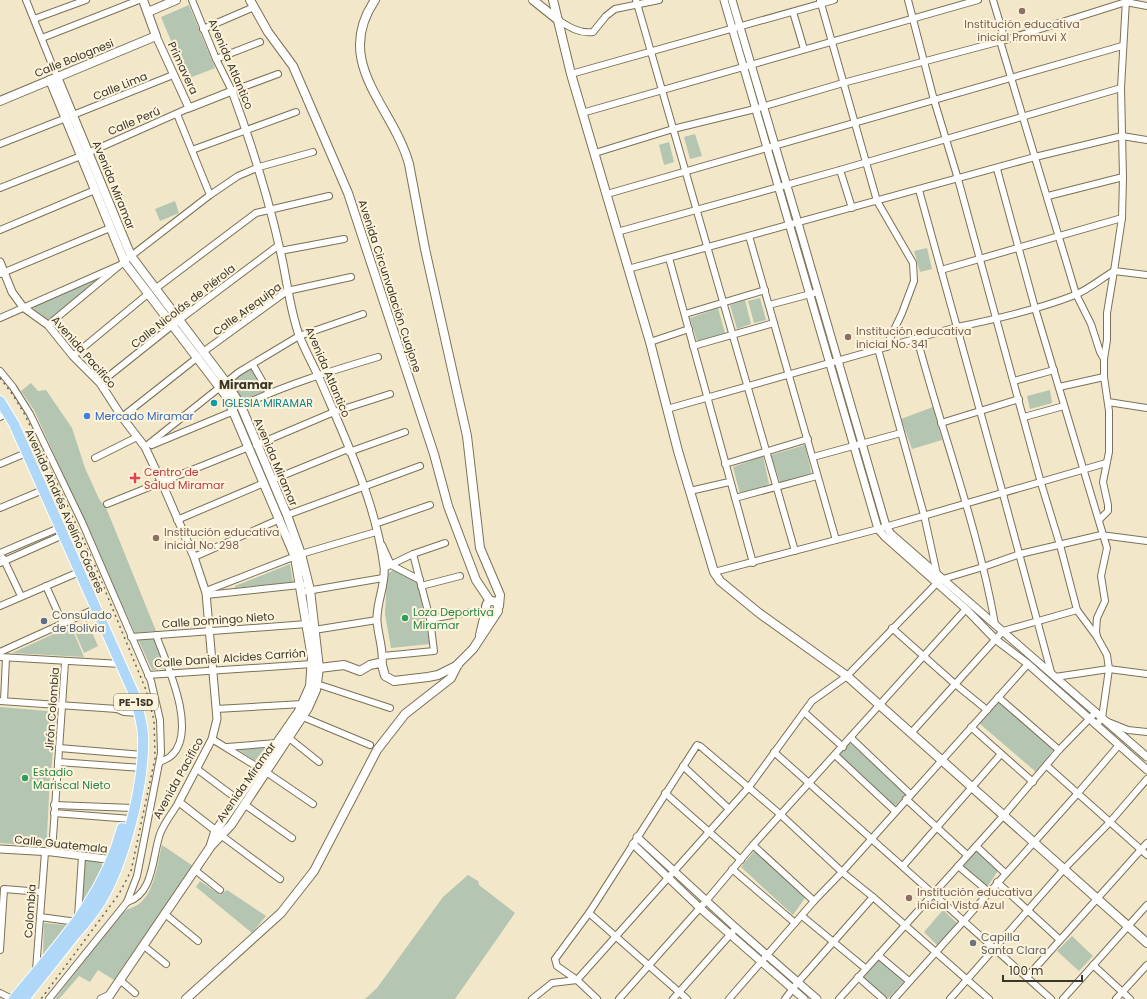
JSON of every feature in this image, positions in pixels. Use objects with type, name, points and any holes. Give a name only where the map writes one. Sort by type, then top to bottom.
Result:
[{"type":"highway","name":"Avenida Andrés Avelino Cáceres","points":[[0,401],[3,414],[23,454],[118,665],[135,709],[140,755],[139,767],[128,819],[116,860],[100,902],[24,999]]},
{"type":"highway","name":"Avenida Andrés Avelino Cáceres","points":[[13,999],[77,921],[97,892],[116,860]]},
{"type":"main road","points":[[144,0],[156,36]]},
{"type":"main road","points":[[148,12],[176,0]]},
{"type":"main road","points":[[186,999],[281,913],[314,871],[377,750],[405,714],[451,678],[458,664],[478,642],[492,606],[500,595],[480,548],[466,436],[425,249],[406,152],[377,101],[360,58],[359,42],[362,24],[375,0]]},
{"type":"main road","points":[[533,0],[558,20]]},
{"type":"main road","points":[[553,0],[571,74],[650,342],[690,491],[714,572],[720,582],[759,613],[847,676],[943,759],[1033,842],[1147,943]]},
{"type":"main road","name":"Avenida Circunvalación Cuajone","points":[[252,4],[268,32],[293,66],[348,193],[434,454],[448,506],[482,590],[492,606]]},
{"type":"main road","name":"Calle Bolognesi","points":[[0,101],[156,36]]},
{"type":"main road","name":"Avenida Miramar","points":[[53,78],[88,152],[131,256],[152,291],[223,385],[237,408],[253,446],[264,483],[283,517]]},
{"type":"main road","name":"Avenida Miramar","points":[[70,116],[80,156],[125,263],[152,291]]},
{"type":"main road","name":"Avenida Miramar","points":[[108,997],[144,946],[218,834],[263,770],[289,738],[311,702],[317,684],[314,630],[309,587],[283,517],[272,480],[253,446]]},
{"type":"main road","name":"Avenida Miramar","points":[[263,770],[276,743],[303,704],[316,666],[300,589],[298,556]]},
{"type":"main road","points":[[478,642],[492,606]]},
{"type":"main road","name":"Calle Daniel Alcides Carrión","points":[[316,666],[344,665],[360,671],[375,663],[382,665]]},
{"type":"main road","points":[[382,665],[385,676],[394,681],[438,675],[458,664]]},
{"type":"street","points":[[26,0],[42,38],[53,78]]},
{"type":"street","points":[[34,19],[84,0]]},
{"type":"street","points":[[42,38],[139,0]]},
{"type":"street","name":"Avenida Atlantico","points":[[192,0],[216,59],[232,91],[259,167],[280,248],[287,291],[299,336],[334,412],[364,486],[376,524],[384,568],[377,620],[383,656],[382,665]]},
{"type":"street","points":[[558,20],[571,28],[585,33],[593,32],[606,16],[615,9],[636,3],[659,0]]},
{"type":"street","points":[[724,0],[732,30],[747,65]]},
{"type":"street","points":[[732,0],[740,27],[747,65],[759,108],[766,147],[779,186],[878,529],[934,582],[966,609],[995,639],[1028,664],[1147,770]]},
{"type":"street","points":[[571,74],[732,30],[793,12],[820,2],[834,0]]},
{"type":"street","points":[[908,0],[923,62],[958,179],[995,319],[1024,417],[1040,483],[1060,545],[1077,610],[1097,637],[1106,655],[1109,669],[1104,720]]},
{"type":"street","points":[[582,113],[978,0]]},
{"type":"street","points":[[993,0],[1023,116],[1076,294],[1091,324],[1100,352],[1104,359]]},
{"type":"street","points":[[1100,520],[1108,510],[1103,482],[1109,452],[1108,402],[1104,376],[1104,359],[1107,340],[1107,313],[1122,218],[1123,177],[1121,88],[1122,46],[1126,1]]},
{"type":"street","points":[[594,153],[673,129],[759,108],[843,83],[1003,40],[1126,1],[1147,6]]},
{"type":"street","points":[[820,2],[876,202],[913,263],[915,273],[902,313],[886,347]]},
{"type":"street","points":[[636,3],[795,551]]},
{"type":"street","points":[[203,29],[252,4]]},
{"type":"street","points":[[793,12],[804,49]]},
{"type":"street","name":"Primavera","points":[[156,36],[189,108]]},
{"type":"street","points":[[216,59],[260,42]]},
{"type":"street","points":[[606,194],[1122,46]]},
{"type":"street","name":"Calle Perú","points":[[0,188],[80,156],[189,108],[278,74]]},
{"type":"street","name":"Calle Lima","points":[[0,144],[173,75]]},
{"type":"street","points":[[617,232],[946,140],[1121,88]]},
{"type":"street","points":[[759,108],[774,145],[787,185],[886,526],[892,534],[1147,757]]},
{"type":"street","points":[[192,150],[296,112]]},
{"type":"street","points":[[177,114],[210,195]]},
{"type":"street","points":[[628,270],[1036,157],[1122,136],[1147,140]]},
{"type":"street","points":[[48,325],[125,263],[131,256],[210,195],[238,176],[259,167],[313,152]]},
{"type":"street","points":[[997,169],[1035,308],[1083,471],[1100,520],[1101,534],[1107,548],[1102,576],[1106,601],[1097,618],[1097,637]]},
{"type":"street","points":[[840,170],[852,208]]},
{"type":"street","points":[[1048,196],[1123,177]]},
{"type":"street","points":[[0,230],[95,190]]},
{"type":"street","points":[[919,190],[1053,675]]},
{"type":"street","points":[[73,356],[152,291],[256,213],[270,208],[329,196]]},
{"type":"street","points":[[941,270],[1122,218]]},
{"type":"street","points":[[2,273],[110,228]]},
{"type":"street","points":[[749,236],[836,540]]},
{"type":"street","name":"Calle Nicolás de Piérola","points":[[100,383],[176,323],[280,248],[344,239]]},
{"type":"street","points":[[669,258],[708,397],[729,482],[735,498],[753,563]]},
{"type":"street","name":"Avenida Pacifico","points":[[0,262],[2,273],[12,292],[23,307],[48,325],[73,356],[100,383],[122,417],[145,448],[194,557],[206,593],[214,670],[216,725],[212,739],[197,769],[161,833],[147,885],[142,894],[135,900],[127,902]]},
{"type":"street","points":[[0,318],[125,263]]},
{"type":"street","points":[[667,409],[957,327],[995,319],[1035,308],[1076,294],[1114,271],[1147,275]]},
{"type":"street","name":"Calle Arequipa","points":[[122,417],[200,355],[287,291],[351,276]]},
{"type":"street","points":[[685,314],[765,290]]},
{"type":"street","points":[[769,306],[818,292]]},
{"type":"street","points":[[145,448],[239,372],[299,336],[363,314]]},
{"type":"street","points":[[693,346],[774,323]]},
{"type":"street","points":[[650,342],[689,329]]},
{"type":"street","points":[[917,338],[984,567],[995,624]]},
{"type":"street","points":[[878,349],[940,576]]},
{"type":"street","points":[[145,448],[270,392],[318,375],[378,357]]},
{"type":"street","points":[[252,365],[270,392]]},
{"type":"street","points":[[1014,381],[1054,370]]},
{"type":"street","points":[[0,371],[13,386],[30,414],[82,522],[154,690],[160,720],[162,742],[160,762],[137,876],[127,902],[49,999]]},
{"type":"street","points":[[1059,387],[1104,376]]},
{"type":"street","points":[[107,504],[334,412],[390,394]]},
{"type":"street","points":[[941,423],[980,410],[1019,400]]},
{"type":"street","points":[[1108,402],[1147,408]]},
{"type":"street","points":[[1024,417],[1064,406]]},
{"type":"street","points":[[272,480],[349,450],[405,432]]},
{"type":"street","points":[[813,457],[902,433]]},
{"type":"street","points":[[95,458],[137,437]]},
{"type":"street","points":[[725,464],[808,439]]},
{"type":"street","points":[[0,464],[23,454]]},
{"type":"street","points":[[714,572],[878,529],[1083,471],[1106,463]]},
{"type":"street","points":[[194,557],[283,517],[420,466]]},
{"type":"street","points":[[735,498],[817,476]]},
{"type":"street","points":[[690,491],[729,482]]},
{"type":"street","points":[[178,520],[264,483]]},
{"type":"street","points":[[0,508],[40,492]]},
{"type":"street","points":[[376,524],[430,505]]},
{"type":"street","points":[[21,596],[2,562],[1,551],[59,533]]},
{"type":"street","points":[[2,562],[59,533]]},
{"type":"street","points":[[206,593],[298,556],[377,533],[391,565],[421,583],[460,576]]},
{"type":"street","points":[[532,999],[552,983],[577,980],[617,937],[749,787],[812,701],[847,676],[940,576],[984,567],[1020,554],[1101,534],[1147,541]]},
{"type":"street","points":[[384,568],[413,554],[445,542]]},
{"type":"street","points":[[383,656],[434,651],[430,619],[413,554]]},
{"type":"street","points":[[0,606],[76,573]]},
{"type":"street","points":[[206,593],[300,589],[382,578]]},
{"type":"street","points":[[46,586],[63,624]]},
{"type":"street","points":[[619,999],[700,908],[753,845],[881,705],[966,609]]},
{"type":"street","points":[[0,652],[93,610]]},
{"type":"street","points":[[912,732],[1003,631],[1077,610]]},
{"type":"street","points":[[430,619],[468,612]]},
{"type":"street","points":[[314,630],[377,620]]},
{"type":"street","name":"Calle Domingo Nieto","points":[[131,637],[307,624]]},
{"type":"street","points":[[892,628],[955,684],[987,710]]},
{"type":"street","points":[[156,635],[171,673],[179,704],[182,732],[177,748],[170,756],[160,762]]},
{"type":"street","points":[[118,665],[3,658],[2,701],[135,709]]},
{"type":"street","name":"Jirón Colombia","points":[[48,852],[54,813],[65,662]]},
{"type":"street","points":[[729,999],[802,916],[814,900],[842,872],[908,796],[1028,664]]},
{"type":"street","name":"Calle Daniel Alcides Carrión","points":[[148,675],[214,670],[316,666]]},
{"type":"street","points":[[1053,675],[1109,669],[1147,674]]},
{"type":"street","points":[[317,684],[390,708]]},
{"type":"street","points":[[998,697],[1059,750]]},
{"type":"street","points":[[216,709],[303,704]]},
{"type":"street","points":[[804,712],[843,747]]},
{"type":"street","points":[[839,999],[865,968],[1004,815],[1059,750],[1096,712]]},
{"type":"street","points":[[303,716],[370,746]]},
{"type":"street","points":[[1096,725],[1104,720]]},
{"type":"street","points":[[1104,720],[1128,730],[1147,732]]},
{"type":"street","points":[[971,727],[1033,782]]},
{"type":"street","points":[[289,738],[319,762]]},
{"type":"street","points":[[851,738],[908,796],[936,828],[967,855]]},
{"type":"street","points":[[212,739],[226,746],[313,804]]},
{"type":"street","points":[[226,746],[276,743]]},
{"type":"street","points":[[897,998],[909,981],[937,953],[1005,873],[1078,793],[1119,745]]},
{"type":"street","points":[[597,999],[577,980],[557,966],[555,959],[588,913],[695,747],[700,746],[781,815],[842,872],[873,897],[989,999]]},
{"type":"street","points":[[59,748],[140,755]]},
{"type":"street","points":[[774,752],[1051,999]]},
{"type":"street","points":[[903,866],[1001,754]]},
{"type":"street","points":[[835,755],[895,811]]},
{"type":"street","points":[[58,762],[139,767]]},
{"type":"street","points":[[683,766],[730,809]]},
{"type":"street","points":[[1047,766],[1147,855]]},
{"type":"street","points":[[197,769],[292,838]]},
{"type":"street","points":[[950,999],[1064,869],[1110,822],[1147,779]]},
{"type":"street","points":[[665,793],[741,860]]},
{"type":"street","points":[[179,802],[218,834],[280,879]]},
{"type":"street","points":[[54,805],[130,808]]},
{"type":"street","points":[[54,813],[128,819]]},
{"type":"street","points":[[637,837],[767,956],[817,999]]},
{"type":"street","points":[[1027,977],[1147,843]]},
{"type":"street","points":[[633,844],[700,908],[804,999]]},
{"type":"street","points":[[753,845],[814,900]]},
{"type":"street","points":[[976,846],[1005,873]]},
{"type":"street","name":"Calle Guatemala","points":[[0,849],[48,852],[116,860]]},
{"type":"street","name":"Colombia","points":[[36,972],[41,892],[48,852]]},
{"type":"street","points":[[40,917],[77,921],[82,856]]},
{"type":"street","points":[[958,866],[989,892]]},
{"type":"street","points":[[732,869],[795,923]]},
{"type":"street","points":[[195,870],[220,890]]},
{"type":"street","points":[[998,882],[1060,940]]},
{"type":"street","points":[[0,949],[1,910],[4,889],[41,892]]},
{"type":"street","points":[[785,999],[794,990],[798,982],[873,897]]},
{"type":"street","points":[[1063,999],[1147,905]]},
{"type":"street","points":[[588,913],[687,999]]},
{"type":"street","points":[[165,914],[198,942]]},
{"type":"street","points":[[802,916],[865,968]]},
{"type":"street","points":[[673,999],[736,928]]},
{"type":"street","points":[[144,946],[166,964]]},
{"type":"street","points":[[878,955],[909,981]]},
{"type":"street","points":[[1093,965],[1130,999]]},
{"type":"street","points":[[1116,999],[1147,965]]},
{"type":"street","points":[[858,977],[883,999]]},
{"type":"street","points":[[120,980],[135,993]]},
{"type":"street","points":[[0,993],[13,999]]},
{"type":"street","points":[[100,999],[108,997]]},
{"type":"green space","points":[[189,5],[215,68],[187,79],[161,17]]},
{"type":"green space","points":[[695,134],[702,156],[690,159],[684,137]]},
{"type":"green space","points":[[669,142],[674,162],[664,165],[659,145]]},
{"type":"green space","points":[[175,201],[179,213],[160,221],[155,209]]},
{"type":"green space","points":[[927,248],[932,269],[920,272],[914,251]]},
{"type":"green space","points":[[94,281],[95,283],[53,319],[49,320],[34,309],[34,306]]},
{"type":"green space","points":[[760,298],[766,320],[754,323],[748,301]]},
{"type":"green space","points":[[745,300],[751,324],[737,329],[730,305]]},
{"type":"green space","points":[[718,308],[725,333],[697,341],[690,318]]},
{"type":"green space","points":[[249,367],[252,367],[266,391],[235,404],[225,388]]},
{"type":"green space","points":[[31,383],[38,391],[46,390],[72,428],[85,468],[99,499],[107,510],[156,631],[135,633],[34,410],[21,391]]},
{"type":"green space","points":[[1050,390],[1052,403],[1030,409],[1027,396]]},
{"type":"green space","points":[[933,407],[942,440],[912,449],[901,419]]},
{"type":"green space","points":[[805,445],[812,476],[781,485],[771,455]]},
{"type":"green space","points":[[763,456],[769,484],[740,494],[733,467]]},
{"type":"green space","points":[[290,564],[293,582],[235,588],[235,586]]},
{"type":"green space","points":[[393,570],[413,579],[418,584],[430,644],[391,648],[385,614],[387,574]]},
{"type":"green space","points":[[87,621],[98,646],[84,653],[73,627]]},
{"type":"green space","points":[[71,626],[84,657],[12,653]]},
{"type":"green space","points":[[154,637],[167,668],[152,670],[138,639]]},
{"type":"green space","points":[[999,702],[1054,749],[1036,772],[979,723]]},
{"type":"green space","name":"Estadio Mariscal Nieto","points":[[0,707],[47,711],[54,716],[55,722],[50,774],[47,837],[43,843],[38,846],[0,843]]},
{"type":"green space","points":[[850,743],[907,794],[894,807],[839,754]]},
{"type":"green space","points":[[266,747],[255,761],[237,749]]},
{"type":"green space","points":[[162,845],[193,866],[114,980],[98,970],[90,982],[79,976],[59,999],[55,999],[120,915],[139,904],[149,892],[155,877]]},
{"type":"green space","points":[[977,849],[1000,868],[987,887],[961,867]]},
{"type":"green space","points":[[755,850],[805,898],[793,915],[741,867]]},
{"type":"green space","points":[[85,860],[99,861],[104,867],[87,899],[82,905]]},
{"type":"green space","points":[[468,875],[478,881],[479,885],[515,913],[455,999],[365,999],[377,988],[443,897]]},
{"type":"green space","points":[[200,881],[220,895],[227,890],[266,916],[252,933],[196,887]]},
{"type":"green space","points":[[943,910],[957,923],[938,946],[924,932]]},
{"type":"green space","points":[[44,923],[67,925],[43,955]]},
{"type":"green space","points":[[1072,936],[1093,956],[1079,971],[1057,951]]},
{"type":"green space","points":[[878,959],[904,981],[888,999],[863,977]]},
{"type":"railway","points":[[0,378],[13,395],[25,415],[93,561],[146,690],[154,720],[155,758],[131,871],[119,894],[41,999]]},
{"type":"place","name":"Institución educativa inicial Promuvi X","points":[[1022,11]]},
{"type":"place","name":"Institución educativa inicial No. 341","points":[[848,337]]},
{"type":"place","name":"IGLESIA MIRAMAR","points":[[214,403]]},
{"type":"place","name":"Mercado Miramar","points":[[87,416]]},
{"type":"place","name":"Centro de Salud Miramar","points":[[135,478]]},
{"type":"place","name":"Institución educativa inicial No. 298","points":[[156,538]]},
{"type":"place","name":"Loza Deportiva Miramar","points":[[405,618]]},
{"type":"place","name":"Consulado de Bolivia","points":[[44,621]]},
{"type":"place","name":"Estadio Mariscal Nieto","points":[[25,778]]},
{"type":"place","name":"Institución educativa inicial Vista Azul","points":[[909,898]]},
{"type":"place","name":"Capilla Santa Clara","points":[[973,943]]},
{"type":"district","name":"Miramar","points":[[246,385]]}]
